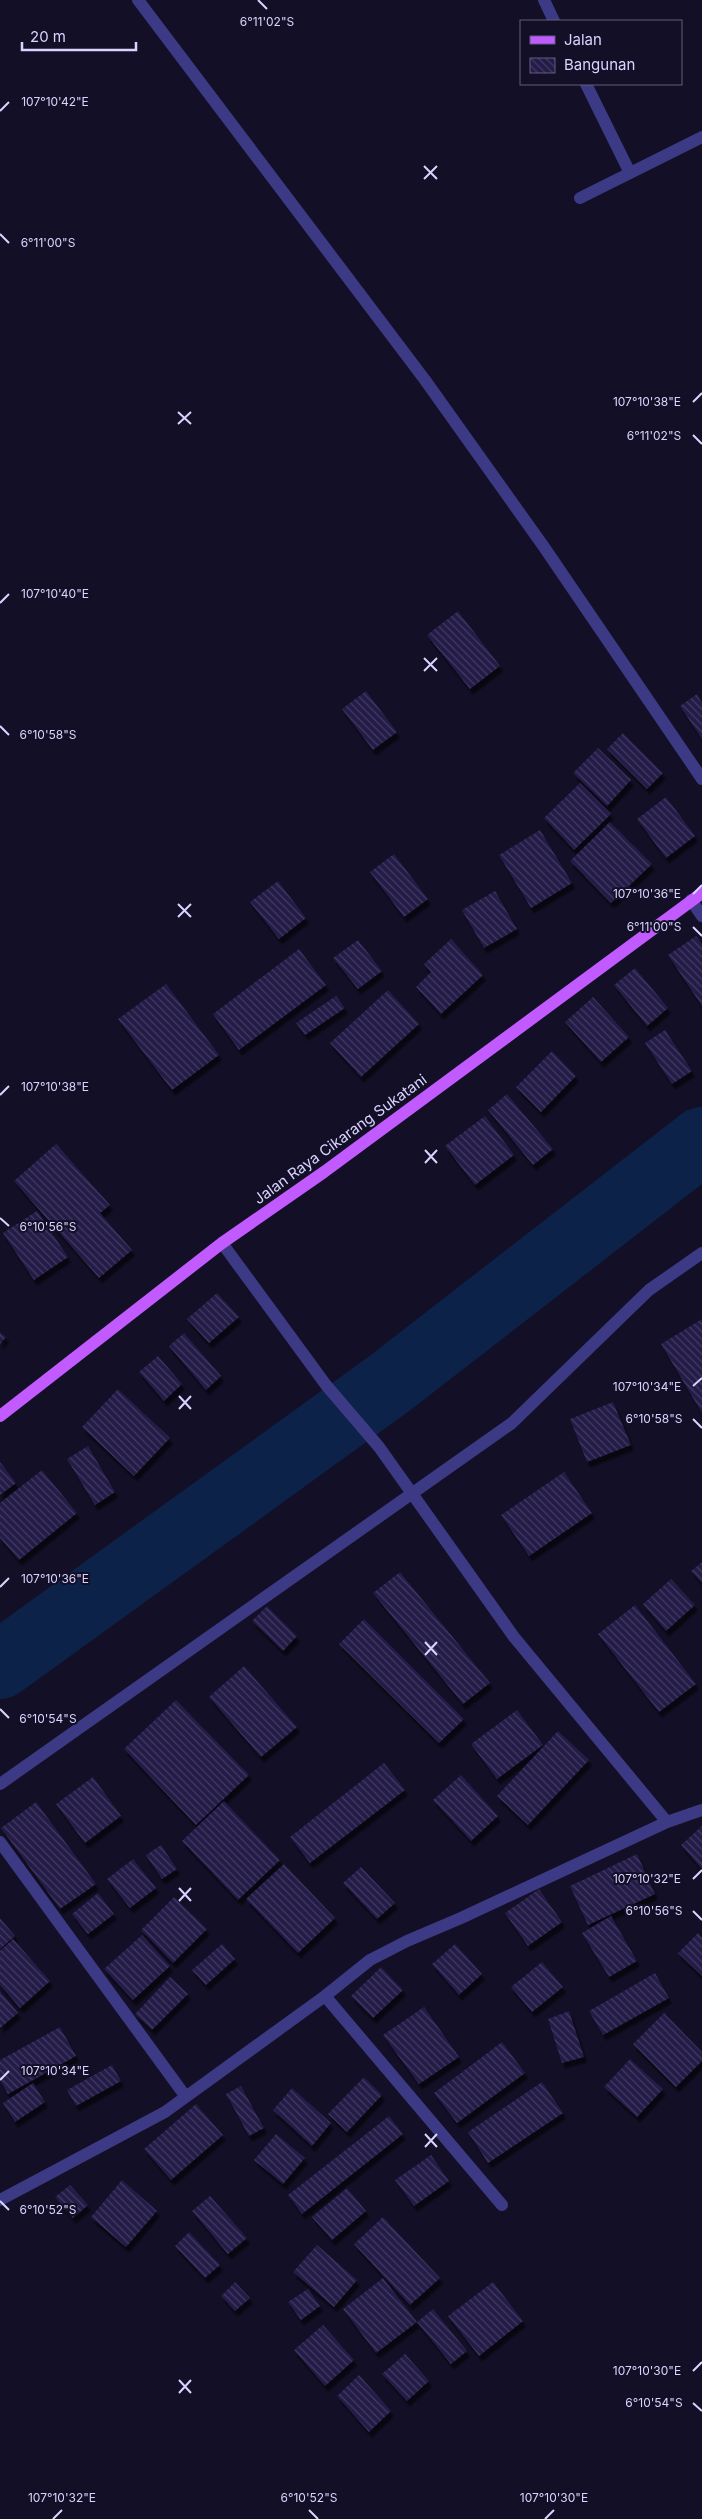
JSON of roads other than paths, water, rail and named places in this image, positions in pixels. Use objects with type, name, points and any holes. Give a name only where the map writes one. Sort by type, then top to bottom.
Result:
[{"type":"main road","name":"Jalan Raya Cikarang Sukatani","points":[[0,1416],[222,1243],[324,1172],[702,893]]},
{"type":"street","points":[[138,0],[425,380],[544,547],[702,779]]},
{"type":"street","points":[[544,0],[554,20]]},
{"type":"street","points":[[586,85],[630,173]]},
{"type":"street","points":[[580,198],[702,137]]},
{"type":"street","points":[[691,900],[702,916]]},
{"type":"street","points":[[222,1243],[326,1385],[380,1447],[514,1637],[667,1822]]},
{"type":"street","points":[[0,1784],[512,1423],[649,1290],[702,1253]]},
{"type":"street","points":[[0,2200],[164,2112],[325,1996],[370,1960],[407,1940],[461,1918],[667,1822],[702,1810]]},
{"type":"street","points":[[0,1842],[186,2097]]},
{"type":"street","points":[[325,1996],[502,2205]]},
{"type":"waterway","points":[[0,1665],[390,1383],[702,1141]]}]
